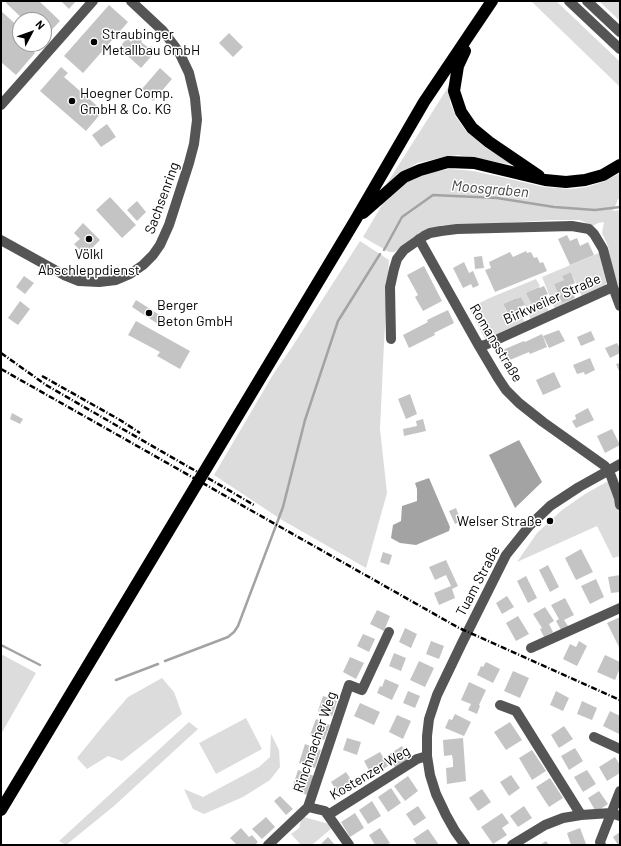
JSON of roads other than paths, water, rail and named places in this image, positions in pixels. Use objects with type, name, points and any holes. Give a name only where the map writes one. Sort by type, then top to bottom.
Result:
[{"type":"highway","points":[[1,810],[212,460],[424,102],[492,1]]},
{"type":"highway","points":[[497,1],[465,51],[458,66],[454,92],[461,112],[472,128],[489,142],[545,180]]},
{"type":"highway","points":[[356,218],[375,203],[404,176],[448,162],[474,163],[545,180],[566,182],[585,180],[603,175],[620,165]]},
{"type":"street","points":[[1,105],[93,1]]},
{"type":"street","name":"Sachsenring","points":[[1,240],[64,275],[79,281],[99,282],[116,280],[130,274],[143,265],[160,245],[171,218],[194,144],[197,120],[195,98],[189,73],[179,52],[163,31],[131,1]]},
{"type":"street","points":[[569,1],[620,49]]},
{"type":"street","points":[[587,1],[620,32]]},
{"type":"street","points":[[391,340],[390,287],[397,259],[404,250],[419,239],[430,233],[441,230],[572,226],[582,227],[594,234],[599,241],[620,306]]},
{"type":"street","name":"Romansstraße","points":[[419,239],[506,390],[519,403],[605,466],[608,471]]},
{"type":"street","name":"Birkweiler Straße","points":[[480,346],[613,287]]},
{"type":"street","name":"Tuam Straße","points":[[465,845],[455,831],[436,794],[430,775],[427,756],[427,736],[429,719],[437,696],[506,555],[530,525],[550,506],[579,487],[620,464]]},
{"type":"street","points":[[608,471],[619,498],[620,505]]},
{"type":"street","points":[[531,648],[620,608]]},
{"type":"street","name":"Rinchnacher Weg","points":[[268,845],[308,807],[349,685],[362,690],[388,632]]},
{"type":"street","points":[[500,704],[516,711],[581,815]]},
{"type":"street","points":[[594,737],[620,749]]},
{"type":"street","name":"Kostenzer Weg","points":[[328,815],[417,759],[427,756]]},
{"type":"street","points":[[601,845],[600,842],[616,815],[620,791]]},
{"type":"street","name":"Kostenzer Weg","points":[[308,807],[325,811],[349,845]]},
{"type":"street","points":[[512,845],[545,825],[563,818],[581,815],[616,815]]},
{"type":"waterway","name":"Moosgraben","points":[[384,250],[402,217],[433,195],[497,198],[554,207],[595,210],[620,207]]},
{"type":"waterway","points":[[165,661],[228,637],[238,626],[283,507],[305,420],[338,321],[380,254]]},
{"type":"waterway","points":[[1,645],[40,665]]},
{"type":"waterway","points":[[116,680],[158,664]]},
{"type":"railway","points":[[1,353],[46,385],[254,505]]},
{"type":"railway","points":[[1,369],[459,628],[620,700]]},
{"type":"railway","points":[[42,376],[140,433]]},
{"type":"place","name":"Straubinger Metallbau GmbH","points":[[94,42]]},
{"type":"place","name":"Hoegner Comp. GmbH & Co. KG","points":[[72,101]]},
{"type":"place","name":"Völkl Abschleppdienst","points":[[89,239]]},
{"type":"place","name":"Berger Beton GmbH","points":[[149,313]]},
{"type":"place","name":"Welser Straße","points":[[550,521]]}]
